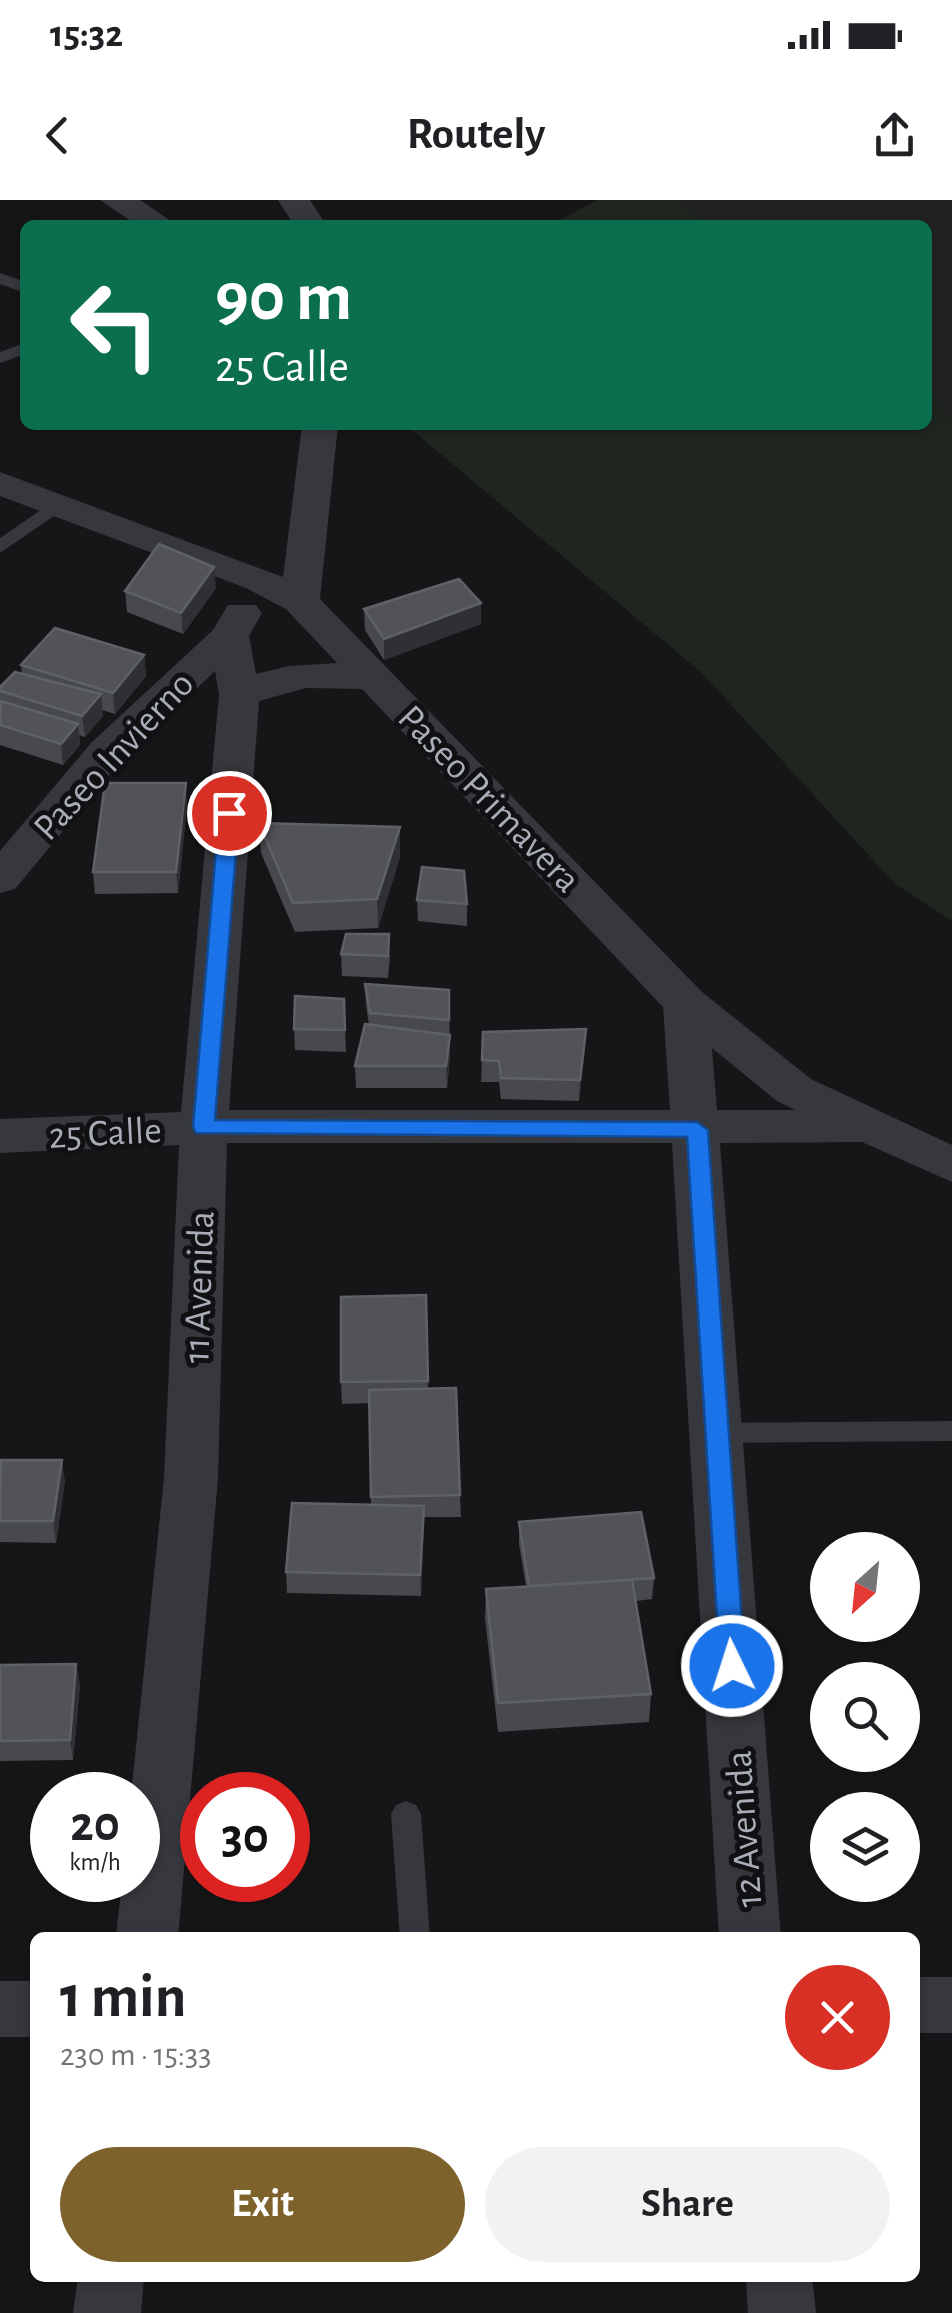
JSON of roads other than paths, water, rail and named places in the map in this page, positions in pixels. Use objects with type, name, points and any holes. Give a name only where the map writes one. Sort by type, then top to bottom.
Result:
[{"type":"street","points":[[116,200],[152,220]]},
{"type":"street","points":[[300,601],[319,430]]},
{"type":"street","name":"Paseo Primavera","points":[[0,483],[260,580],[300,601],[686,1002],[794,1090],[952,1165]]},
{"type":"street","name":"Paseo Invierno","points":[[0,878],[106,752],[229,636],[260,580]]},
{"type":"street","name":"11 Avenida","points":[[149,1932],[191,1478],[204,1127],[238,695],[229,636]]},
{"type":"street","points":[[238,695],[268,680],[293,674],[376,678]]},
{"type":"street","name":"12 Avenida","points":[[686,1002],[750,1932]]},
{"type":"street","name":"25 Calle","points":[[0,1136],[204,1127],[697,1130],[870,1126]]},
{"type":"street","points":[[920,2006],[952,2005]]},
{"type":"street","points":[[0,2009],[30,2009]]},
{"type":"street","points":[[107,2313],[111,2282]]},
{"type":"street","points":[[779,2282],[782,2313]]},
{"type":"lane","points":[[0,547],[60,504]]},
{"type":"lane","points":[[717,1433],[952,1431]]},
{"type":"lane","points":[[406,1814],[415,1932]]}]
